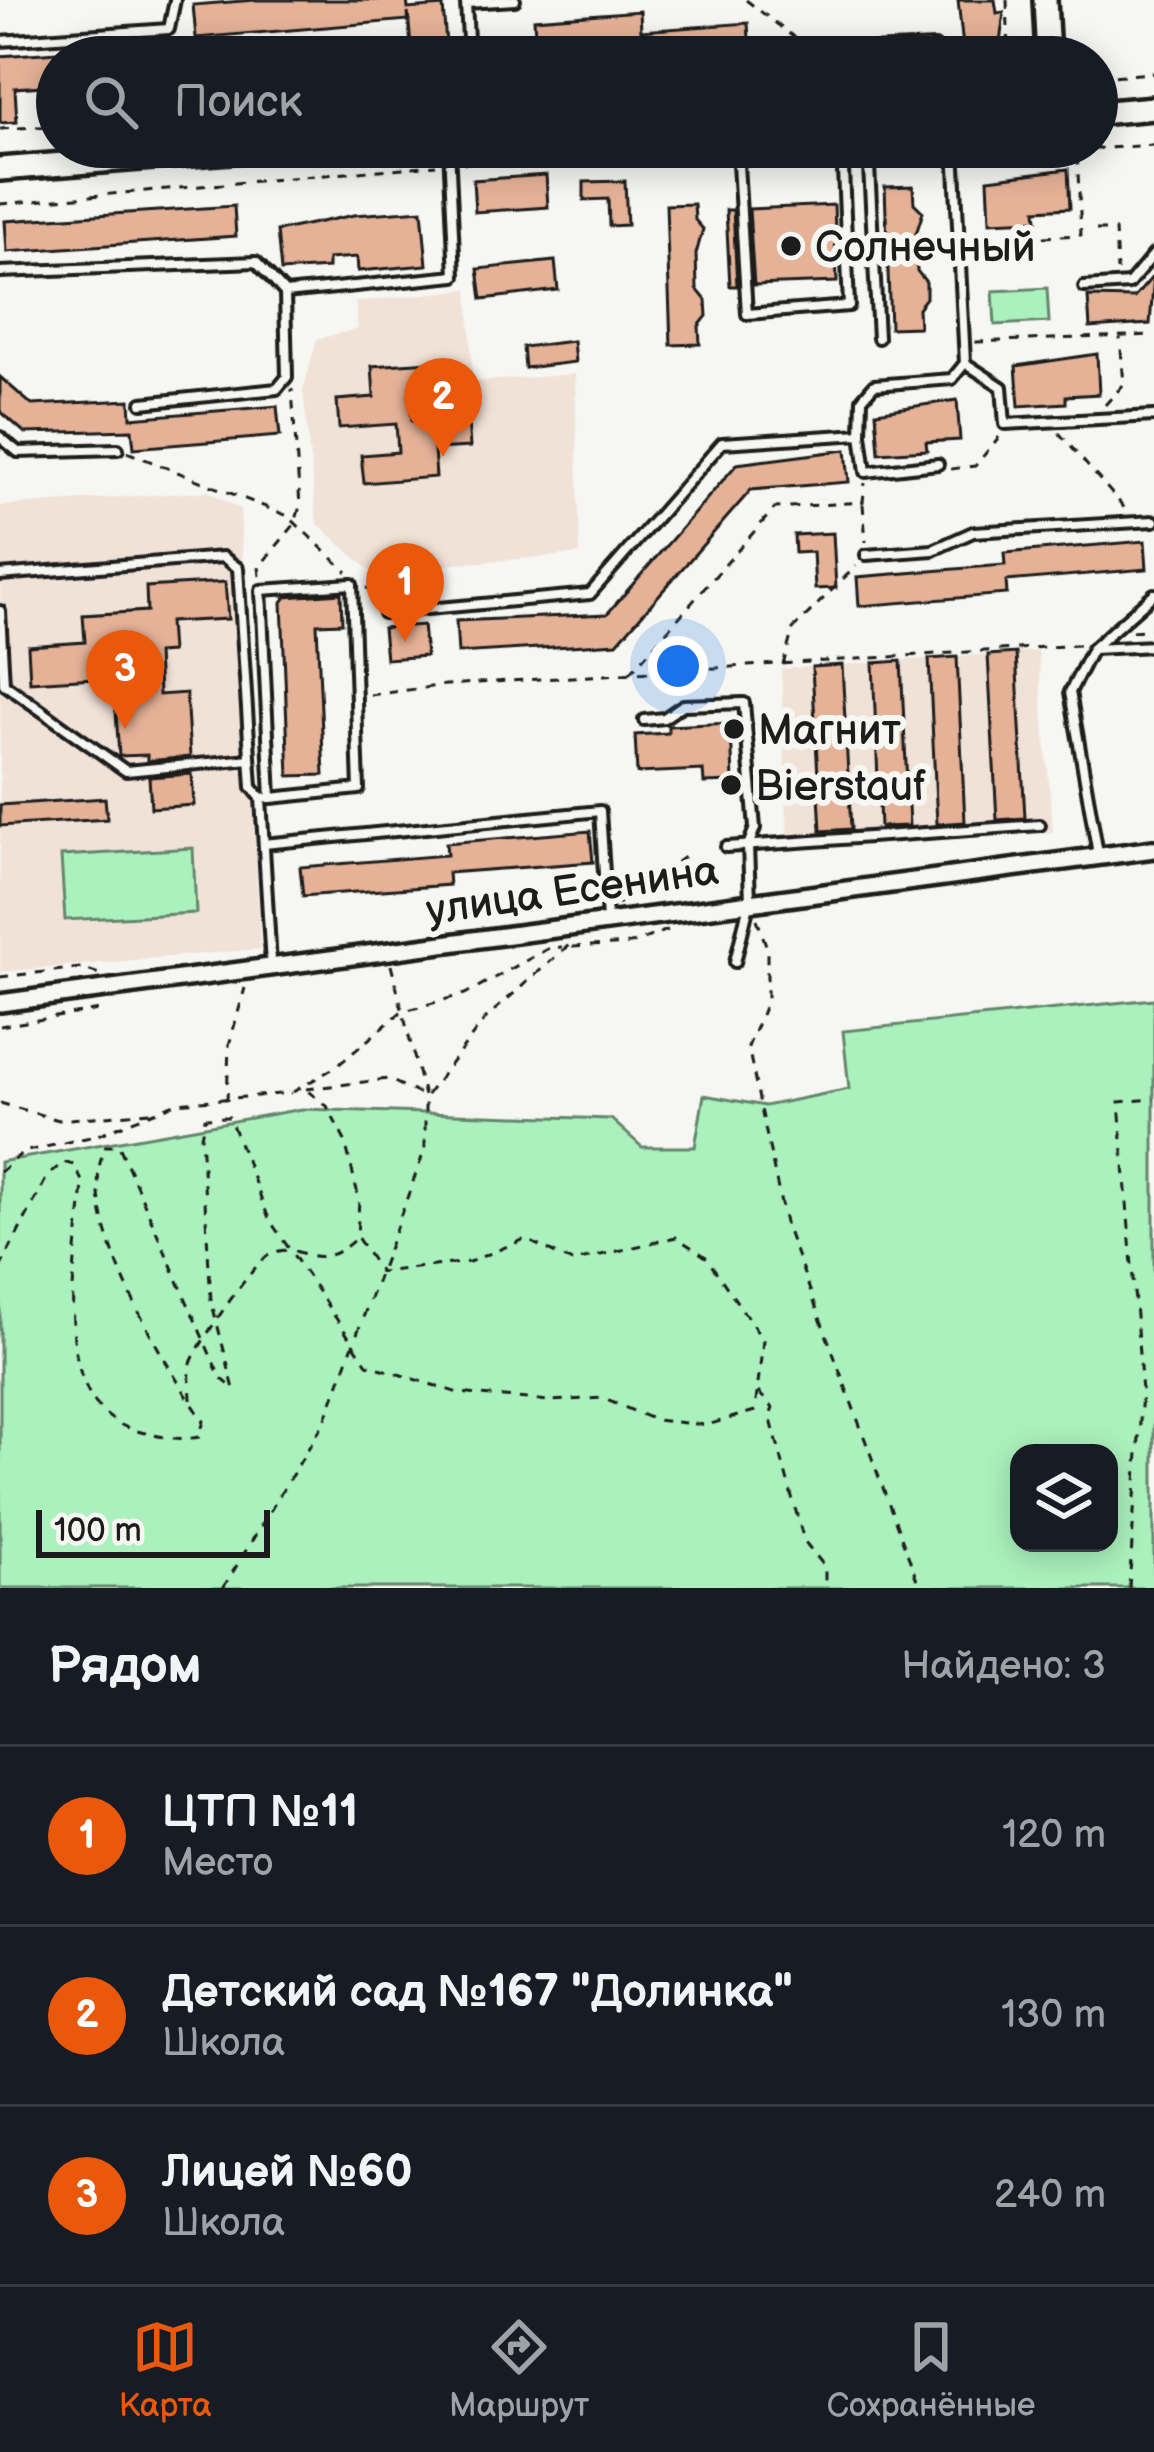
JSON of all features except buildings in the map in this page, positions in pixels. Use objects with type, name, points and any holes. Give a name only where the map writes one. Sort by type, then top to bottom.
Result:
[{"type":"main road","points":[[1045,0],[1047,36]]},
{"type":"main road","points":[[1118,111],[1154,109]]},
{"type":"main road","points":[[0,169],[36,166]]},
{"type":"street","name":"улица Есенина","points":[[0,1004],[603,918],[1154,849]]},
{"type":"lane","points":[[70,36],[169,29],[176,0]]},
{"type":"lane","points":[[467,36],[465,2],[515,0]]},
{"type":"lane","points":[[0,41],[36,38]]},
{"type":"lane","points":[[285,293],[454,276],[450,168]]},
{"type":"lane","points":[[739,168],[747,314],[849,306],[843,168]]},
{"type":"lane","points":[[869,168],[878,338]]},
{"type":"lane","points":[[938,464],[866,472],[862,399],[874,385],[952,379],[965,363],[956,168]]},
{"type":"lane","points":[[1084,287],[1129,284],[1154,254]]},
{"type":"lane","points":[[0,272],[256,262],[285,293],[287,376],[278,388],[142,403]]},
{"type":"lane","points":[[965,363],[1002,387],[1005,424],[1154,416]]},
{"type":"lane","points":[[383,613],[590,593],[722,443],[861,434]]},
{"type":"lane","points":[[0,437],[18,452],[118,449]]},
{"type":"lane","points":[[866,555],[933,550],[974,532],[1154,521]]},
{"type":"lane","points":[[0,575],[223,557],[238,568],[252,787],[266,798],[358,789],[352,584],[261,590],[266,798],[264,844],[272,966]]},
{"type":"lane","points":[[1098,856],[1070,692],[1092,650],[1154,594]]},
{"type":"lane","points":[[0,611],[4,684],[125,771],[250,759]]},
{"type":"lane","points":[[1092,650],[1154,646]]},
{"type":"lane","points":[[644,720],[664,718],[683,705],[744,703],[755,828],[748,846],[750,900],[735,962]]},
{"type":"lane","points":[[264,844],[600,812],[603,918]]},
{"type":"lane","points":[[726,847],[1040,826]]},
{"type":"path","points":[[746,0],[795,36]]},
{"type":"path","points":[[1007,0],[1008,36]]},
{"type":"path","points":[[1118,76],[1154,73]]},
{"type":"path","points":[[0,129],[36,127]]},
{"type":"path","points":[[1118,147],[1154,145]]},
{"type":"path","points":[[0,204],[405,168]]},
{"type":"path","points":[[969,242],[1081,235],[1078,168]]},
{"type":"path","points":[[1096,230],[1115,230],[1118,285]]},
{"type":"path","points":[[973,342],[1154,335]]},
{"type":"path","points":[[1091,418],[1124,384],[1120,336]]},
{"type":"path","points":[[261,590],[259,567],[295,524],[300,506],[294,393],[287,376]]},
{"type":"path","points":[[1049,421],[1137,522]]},
{"type":"path","points":[[938,464],[952,470],[975,466],[994,448],[1005,424]]},
{"type":"path","points":[[118,449],[295,524],[346,571],[352,584],[375,590],[383,613]]},
{"type":"path","points":[[783,664],[793,629],[866,555],[866,472]]},
{"type":"path","points":[[629,674],[775,508],[863,502]]},
{"type":"path","points":[[356,698],[446,685],[1088,644],[1110,633],[1154,629]]},
{"type":"path","points":[[425,1097],[487,1016],[566,947],[684,857]]},
{"type":"path","points":[[750,900],[766,948],[767,1000],[748,1047],[785,1223],[920,1588]]},
{"type":"path","points":[[293,1092],[337,1066],[401,1012],[464,994],[549,947],[630,944],[670,929]]},
{"type":"path","points":[[223,1588],[325,1421],[425,1149],[425,1097],[387,950]]},
{"type":"path","points":[[0,977],[81,968],[100,975]]},
{"type":"path","points":[[226,1101],[229,1045],[250,969]]},
{"type":"path","points":[[0,1026],[106,1009]]},
{"type":"path","points":[[0,1172],[23,1152],[95,1136],[177,1103],[226,1101],[388,1078],[425,1097]]},
{"type":"path","points":[[305,1089],[327,1106],[345,1141],[358,1199],[357,1238],[380,1272]]},
{"type":"path","points":[[1130,1588],[1142,1392],[1118,1102],[1154,1099]]},
{"type":"path","points":[[0,1103],[59,1120],[155,1112]]},
{"type":"path","points":[[0,1268],[47,1177],[63,1162],[74,1165],[83,1184],[73,1353],[85,1393],[115,1424],[186,1440],[199,1437],[204,1421],[110,1252],[101,1193],[106,1145],[119,1146],[220,1377],[234,1388],[216,1319],[201,1136],[205,1118],[229,1117],[269,1220],[367,1364],[458,1394],[550,1401],[602,1398],[655,1420],[707,1424],[755,1411],[763,1340],[706,1257],[676,1237],[572,1262],[525,1239],[469,1262],[380,1272]]},
{"type":"path","points":[[192,1404],[189,1366],[216,1319],[269,1255],[293,1251],[316,1258],[337,1256],[357,1238]]},
{"type":"path","points":[[758,1391],[773,1408],[770,1416],[787,1461],[804,1541],[824,1567],[825,1588]]},
{"type":"shaded area","points":[[468,289],[473,382],[575,374],[580,554],[370,571],[317,523],[303,391],[317,339],[358,329],[355,302]]},
{"type":"shaded area","points":[[208,491],[240,509],[260,949],[0,972],[0,506]]},
{"type":"shaded area","points":[[1038,651],[1053,832],[788,847],[781,669]]},
{"type":"green space","points":[[1047,288],[1049,322],[995,325],[993,291]]},
{"type":"green space","points":[[193,848],[196,913],[65,920],[61,856]]},
{"type":"green space","points":[[1154,999],[1154,1588],[0,1588],[0,1162],[302,1109],[611,1119],[642,1147],[695,1147],[704,1095],[765,1106],[849,1089],[843,1031]]},
{"type":"place","name":"Солнечный","points":[[791,246]]},
{"type":"place","name":"Детский сад №167 \"Долинка\"","points":[[443,457]]},
{"type":"place","name":"ЦТП №11","points":[[405,642]]},
{"type":"place","name":"Лицей №60","points":[[125,729]]},
{"type":"place","name":"Магнит","points":[[734,729]]},
{"type":"place","name":"Bierstauf","points":[[731,785]]}]
